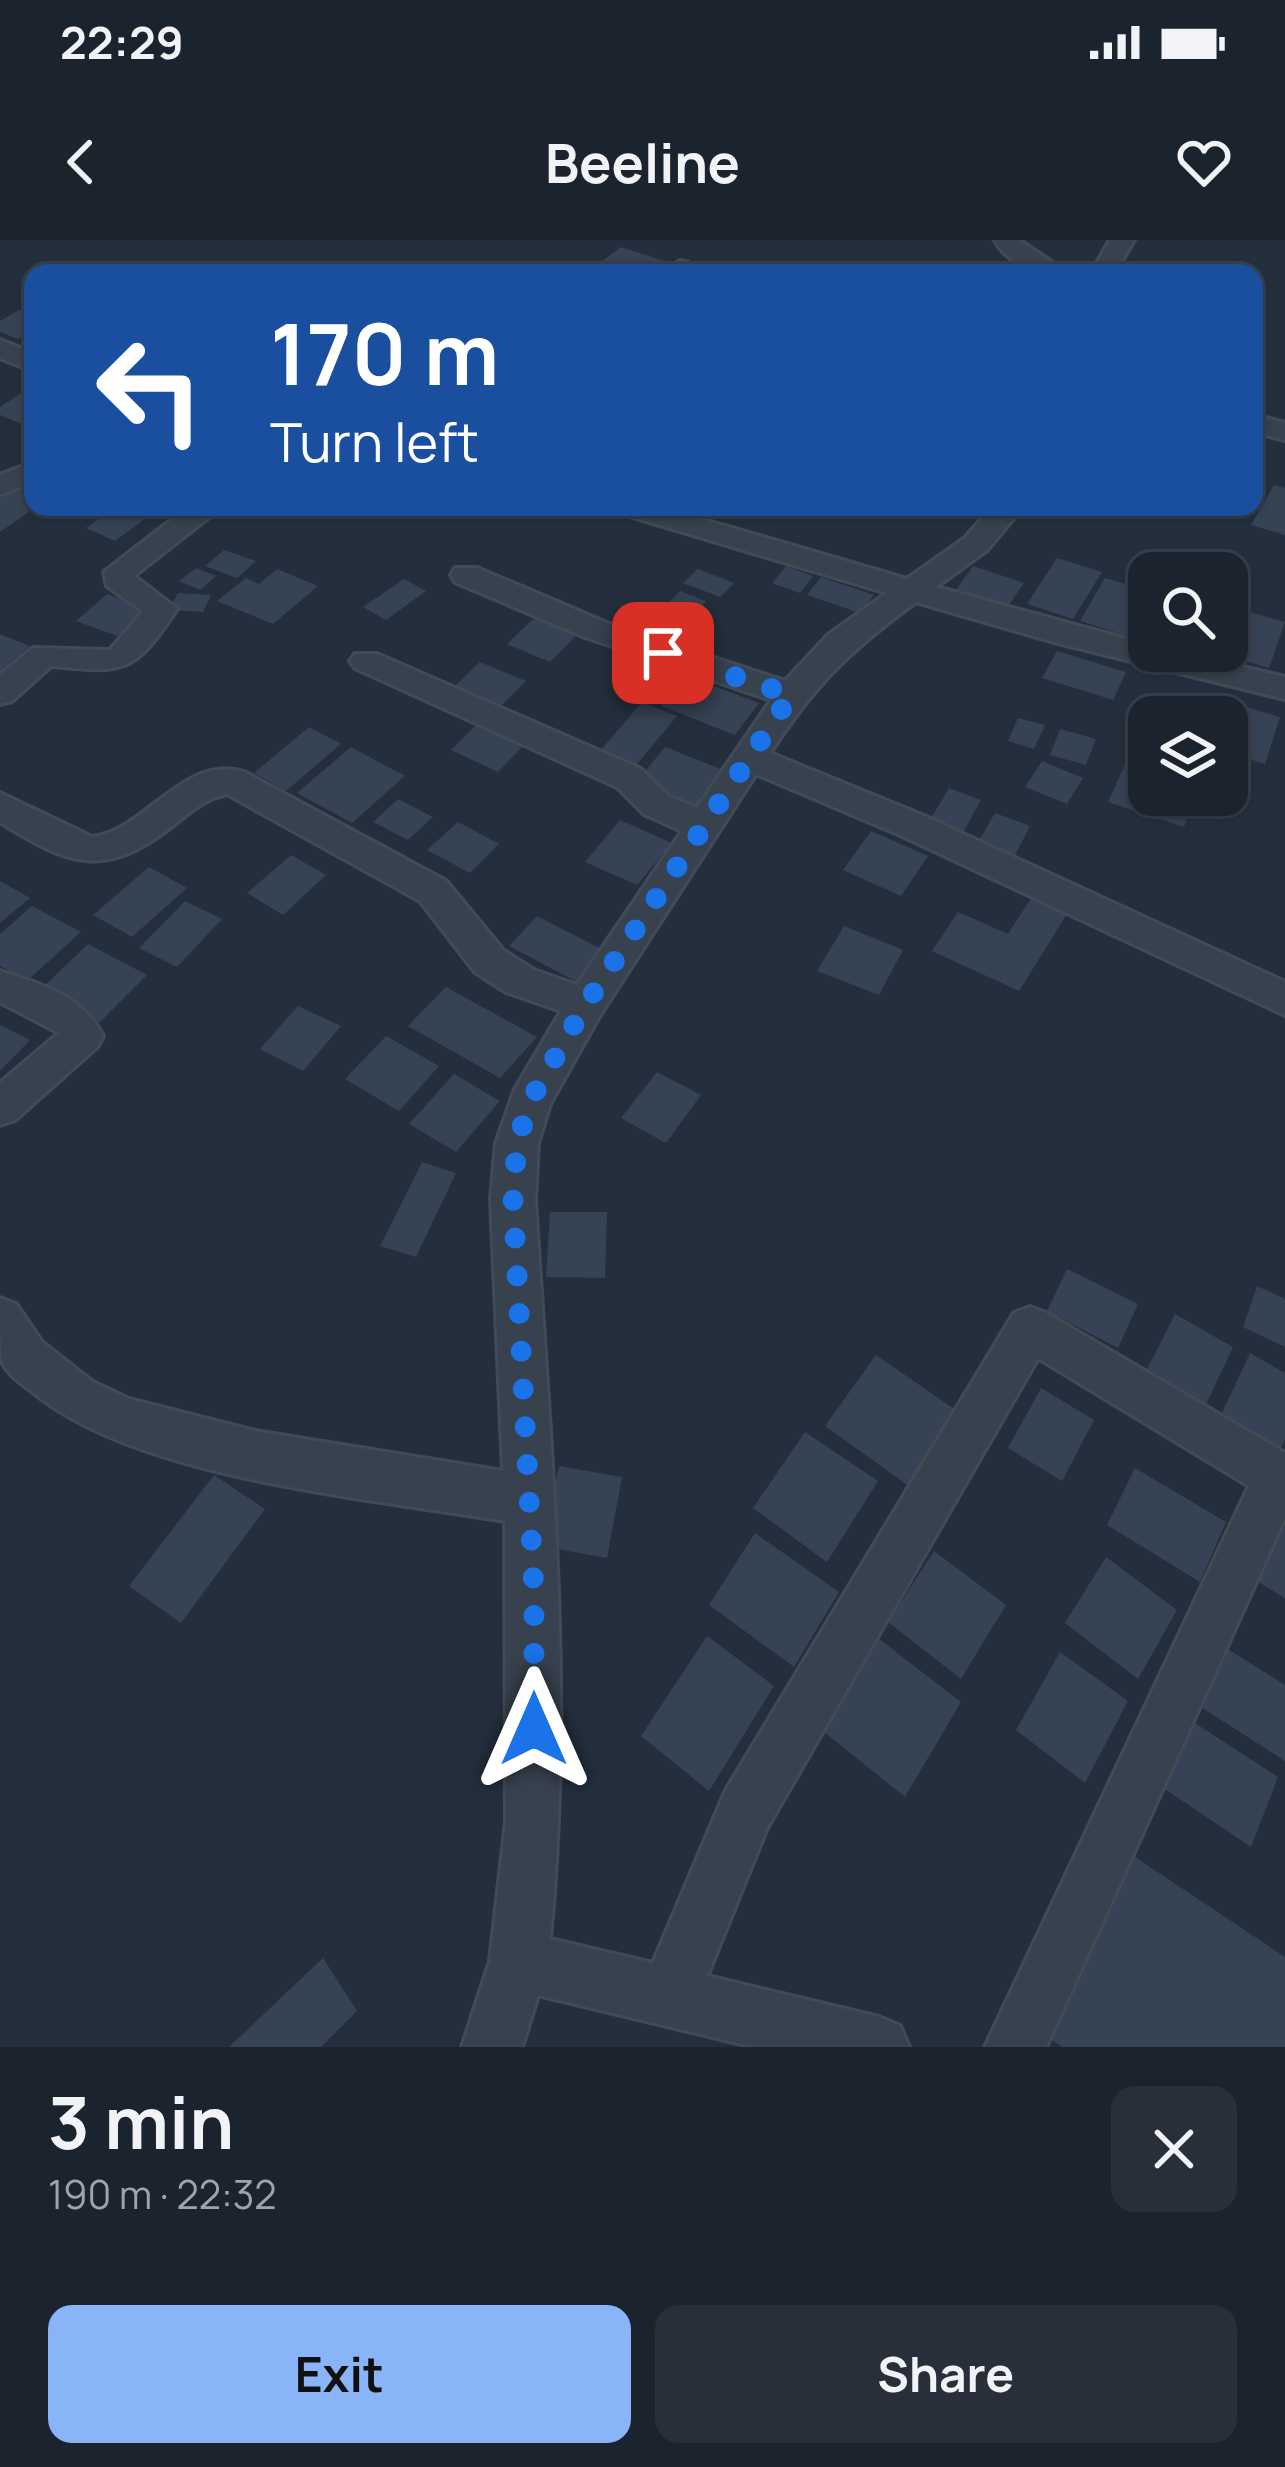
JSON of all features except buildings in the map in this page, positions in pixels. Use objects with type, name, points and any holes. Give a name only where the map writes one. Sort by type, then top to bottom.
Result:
[{"type":"street","points":[[1007,240],[1009,246],[1040,264]]},
{"type":"street","points":[[0,693],[44,655],[110,661],[129,652],[161,609],[118,579],[118,572],[195,516]]},
{"type":"street","points":[[658,516],[904,591],[1285,688]]},
{"type":"street","points":[[491,2047],[519,1961],[534,1821],[529,1500],[513,1198],[517,1143],[530,1101],[586,1004],[791,695],[839,642],[904,591],[976,544],[1000,516]]},
{"type":"street","points":[[466,575],[596,630],[791,695]]},
{"type":"street","points":[[366,661],[629,778],[656,805],[702,825]]},
{"type":"street","points":[[747,758],[911,825],[1285,999]]},
{"type":"street","points":[[0,806],[91,850],[123,841],[210,785],[232,782],[434,891],[489,961],[520,981],[586,1004]]},
{"type":"street","points":[[0,986],[68,1017],[80,1025],[83,1036],[0,1108]]},
{"type":"street","points":[[0,1319],[26,1358],[76,1398],[123,1421],[256,1455],[529,1500]]},
{"type":"street","points":[[670,1995],[746,1810],[1030,1328],[1282,1478],[1015,2047]]},
{"type":"street","points":[[519,1961],[879,2047]]},
{"type":"route","points":[[534,1729],[534,1591],[513,1198],[517,1143],[530,1101],[586,1004],[791,695],[663,653]]}]
